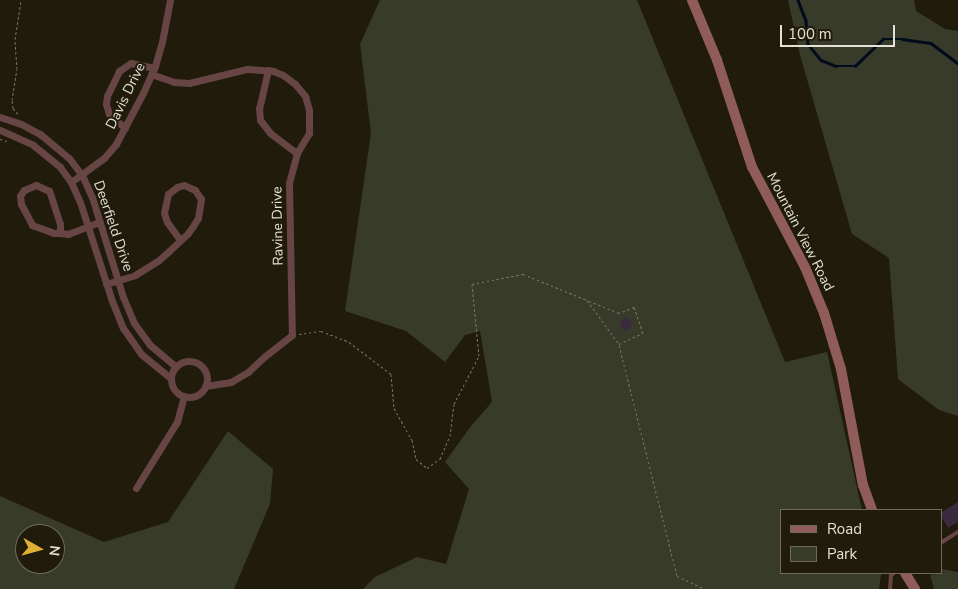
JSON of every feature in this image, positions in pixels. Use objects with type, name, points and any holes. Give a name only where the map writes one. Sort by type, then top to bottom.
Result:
[{"type":"street","name":"Davis Drive","points":[[71,182],[110,152],[124,128],[152,71],[162,42],[170,0]]},
{"type":"street","name":"Mountain View Road","points":[[692,0],[717,60],[752,167],[805,267],[824,314],[842,370],[863,485],[872,509]]},
{"type":"street","name":"Ravine Drive","points":[[124,128],[109,114],[106,104],[107,96],[119,71],[131,63],[174,82],[196,83],[239,70],[268,70],[290,79],[305,96],[308,102],[310,119],[309,133],[297,153],[289,183],[292,335]]},
{"type":"street","points":[[268,70],[259,116],[270,133],[297,153]]},
{"type":"street","name":"Deerfield Drive","points":[[0,117],[17,122],[50,142],[69,158],[81,174],[100,222],[118,280],[139,331],[156,351],[176,367]]},
{"type":"street","name":"Deerfield Drive","points":[[0,130],[14,135],[42,152],[60,168],[71,182],[106,284],[128,338],[147,360],[171,378],[176,391],[184,396]]},
{"type":"street","points":[[60,234],[60,224],[50,191],[40,186],[27,188],[22,193],[20,201],[29,223],[60,234],[73,233],[100,222]]},
{"type":"street","points":[[106,284],[135,274],[159,260],[180,240],[195,223],[201,204],[197,191],[184,186],[177,187],[168,194],[164,213],[167,222],[180,240]]},
{"type":"street","points":[[205,386],[231,382],[248,372],[292,335]]},
{"type":"street","points":[[136,488],[177,422],[184,396],[197,395],[205,386],[206,375],[198,364],[186,362],[176,367],[171,378]]},
{"type":"street","points":[[906,574],[915,589]]},
{"type":"lane","points":[[943,541],[958,532]]},
{"type":"lane","points":[[890,589],[892,574]]},
{"type":"path","points":[[17,122],[19,116],[13,108],[12,100],[17,69],[15,39],[21,0]]},
{"type":"path","points":[[0,139],[6,142],[14,135]]},
{"type":"path","points":[[292,335],[321,331],[349,342],[391,374],[394,408],[412,440],[416,459],[427,468],[440,459],[450,436],[454,404],[480,356],[472,284],[523,274],[619,313],[634,307],[643,333],[618,344]]},
{"type":"path","points":[[587,300],[618,344],[677,576],[705,589]]},
{"type":"green space","points":[[380,0],[637,0],[785,362],[827,352],[862,509],[780,509],[780,574],[882,574],[879,589],[363,589],[375,577],[417,557],[446,564],[469,489],[445,462],[471,426],[492,402],[480,331],[465,335],[445,362],[406,331],[345,311],[371,133],[360,44]]},
{"type":"green space","points":[[788,0],[914,0],[916,11],[945,29],[958,31],[958,416],[939,410],[898,379],[889,258],[852,234],[800,55]]},
{"type":"green space","points":[[228,431],[273,469],[270,504],[234,589],[0,589],[0,496],[63,524],[15,524],[15,574],[65,574],[65,525],[104,542],[168,522]]},
{"type":"green space","points":[[943,569],[958,572],[958,589],[934,589],[930,575],[943,574]]},
{"type":"building","points":[[628,318],[631,319],[631,329],[624,330],[621,329],[620,322],[621,319]]},
{"type":"building","points":[[958,502],[958,522],[948,528],[943,520],[943,511]]},
{"type":"waterway","points":[[798,0],[806,21],[808,44],[821,60],[836,66],[855,66],[883,39],[902,39],[931,43],[958,63]]}]
